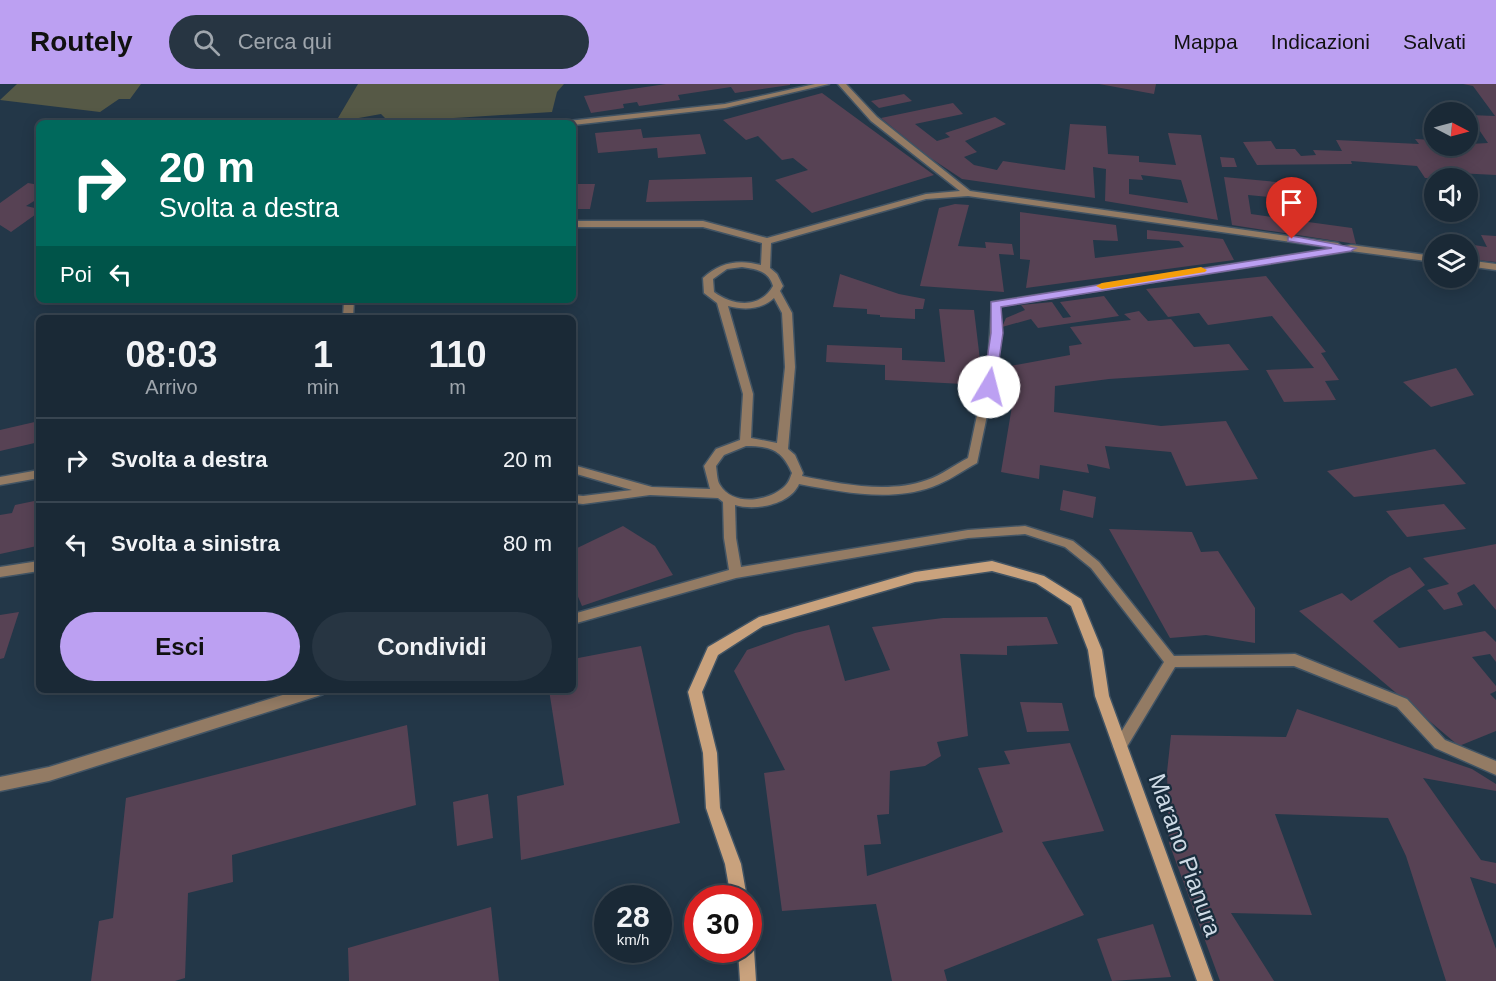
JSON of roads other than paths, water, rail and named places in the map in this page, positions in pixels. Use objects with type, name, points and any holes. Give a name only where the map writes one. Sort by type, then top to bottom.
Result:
[{"type":"street","points":[[576,122],[725,106],[825,84]]},
{"type":"street","points":[[842,84],[874,118],[968,193]]},
{"type":"street","points":[[576,224],[703,224],[767,242],[926,197],[968,193],[1424,258]]},
{"type":"street","points":[[765,268],[767,242]]},
{"type":"street","points":[[796,479],[873,490],[908,487],[943,478],[973,460],[989,387],[997,333],[995,304],[1351,248]]},
{"type":"street","points":[[776,293],[758,304],[744,306],[722,302],[709,293],[708,279],[715,272],[742,264],[765,268],[777,280],[776,293],[787,313],[790,367],[782,450]]},
{"type":"street","points":[[1478,265],[1496,267]]},
{"type":"street","points":[[722,302],[748,394],[745,442]]},
{"type":"street","points":[[576,470],[652,491],[725,497],[755,504],[770,502],[783,496],[796,479],[797,468],[782,450],[770,444],[745,442],[720,452],[710,465],[712,484],[725,497],[736,573]]},
{"type":"street","points":[[0,481],[36,475]]},
{"type":"street","points":[[576,499],[652,491]]},
{"type":"street","points":[[576,618],[736,573],[968,534],[1025,530],[1069,544],[1095,565],[1171,662]]},
{"type":"street","points":[[0,572],[36,566]]},
{"type":"street","name":"Marano Pianura","points":[[737,885],[733,864],[713,808],[710,753],[695,692],[713,651],[759,622],[915,577],[992,566],[1040,579],[1076,603],[1095,650],[1102,696],[1205,981]]},
{"type":"street","points":[[1171,662],[1295,660],[1402,703],[1440,744],[1496,768]]},
{"type":"street","points":[[1120,746],[1171,662]]},
{"type":"street","points":[[0,784],[49,774],[308,693]]},
{"type":"street","points":[[746,963],[747,981]]}]
